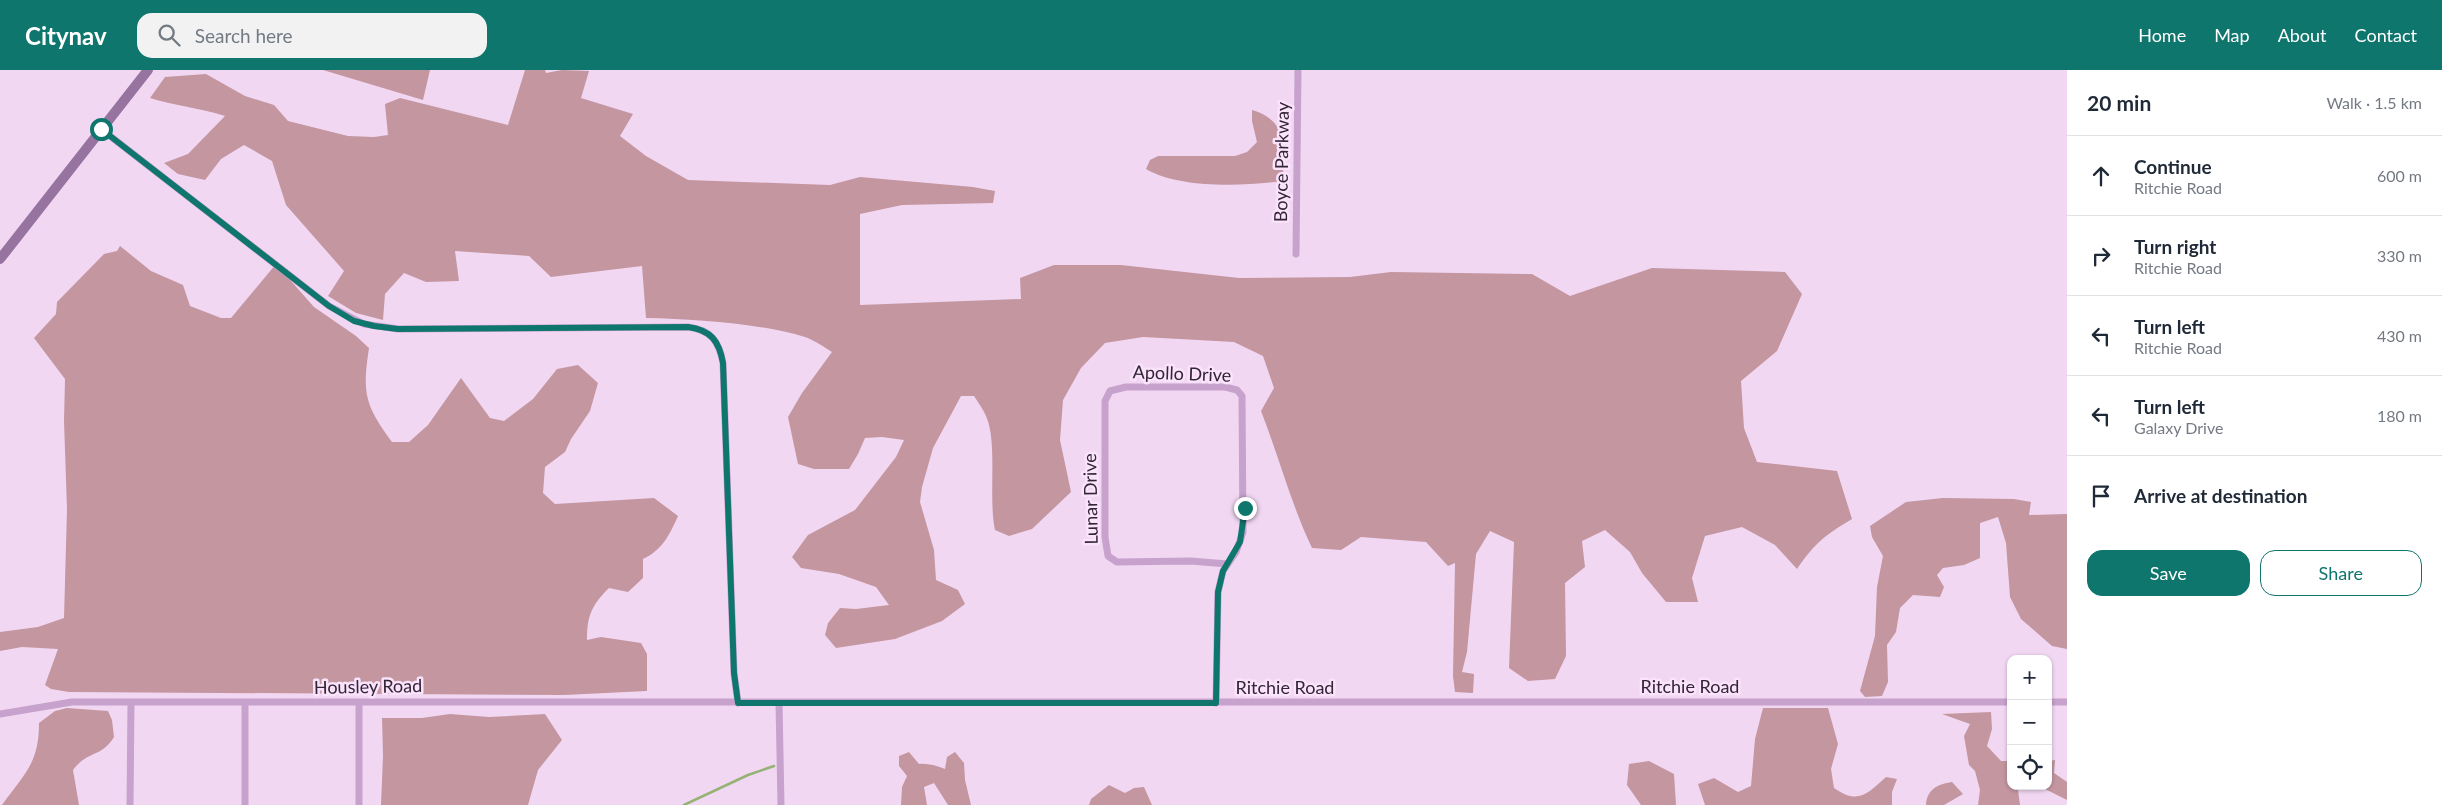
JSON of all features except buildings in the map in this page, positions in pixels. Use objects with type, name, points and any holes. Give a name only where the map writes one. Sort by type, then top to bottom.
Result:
[{"type":"main road","points":[[0,259],[148,70]]},
{"type":"street","name":"Boyce Parkway","points":[[1296,254],[1298,70]]},
{"type":"street","points":[[101,129],[314,295],[354,321],[398,329],[688,327],[711,334],[718,342],[723,363],[734,673],[738,703]]},
{"type":"street","name":"Apollo Drive","points":[[1112,390],[1126,387],[1225,387],[1237,390],[1242,396],[1244,402],[1243,532],[1236,552],[1227,564]]},
{"type":"street","name":"Lunar Drive","points":[[1112,390],[1106,395],[1105,402],[1106,552],[1117,562],[1227,564]]},
{"type":"street","points":[[1216,703],[1217,604],[1223,571],[1227,564]]},
{"type":"street","points":[[130,805],[131,702]]},
{"type":"street","name":"Ritchie Road","points":[[738,703],[2007,702]]},
{"type":"street","points":[[2052,702],[2067,702]]},
{"type":"street","name":"Housley Road","points":[[0,714],[20,713],[61,703],[738,703]]},
{"type":"street","points":[[245,703],[245,805]]},
{"type":"street","points":[[359,703],[359,805]]},
{"type":"street","points":[[779,703],[781,805]]},
{"type":"shaded area","points":[[323,70],[430,70],[423,100]]},
{"type":"shaded area","points":[[525,70],[545,70],[546,73],[562,70],[589,71],[581,98],[633,114],[620,136],[646,156],[688,180],[830,185],[860,177],[973,187],[995,191],[993,203],[902,205],[860,214],[860,305],[1021,299],[1020,278],[1054,265],[1121,265],[1239,278],[1350,277],[1391,272],[1532,274],[1570,296],[1652,268],[1785,272],[1802,294],[1777,351],[1741,381],[1744,428],[1757,462],[1837,471],[1852,519],[1821,540],[1809,552],[1797,569],[1775,545],[1742,527],[1705,536],[1692,578],[1698,602],[1666,602],[1642,573],[1630,552],[1605,530],[1582,541],[1585,567],[1565,583],[1566,656],[1555,679],[1528,681],[1509,668],[1514,542],[1490,531],[1476,554],[1467,652],[1462,672],[1474,674],[1473,693],[1455,692],[1453,676],[1455,563],[1448,566],[1426,542],[1361,537],[1341,550],[1312,548],[1261,411],[1274,388],[1263,356],[1234,342],[1143,337],[1105,343],[1081,368],[1063,400],[1060,440],[1071,492],[1032,529],[1009,536],[995,530],[992,502],[990,427],[985,413],[974,396],[961,396],[933,448],[922,487],[920,502],[934,550],[936,580],[958,590],[965,604],[942,621],[895,639],[836,648],[825,635],[828,623],[840,608],[856,609],[889,605],[876,587],[839,574],[801,568],[792,557],[808,535],[855,510],[896,457],[904,440],[882,437],[865,438],[849,469],[814,469],[798,464],[788,417],[802,393],[832,352],[805,337],[767,328],[685,319],[646,318],[642,266],[551,277],[529,256],[455,251],[459,281],[426,282],[404,273],[385,294],[383,320],[356,313],[328,296],[344,271],[286,205],[272,161],[244,145],[221,159],[205,180],[178,174],[164,163],[188,154],[225,116],[150,98],[165,77],[206,74],[245,96],[274,105],[288,121],[348,136],[374,137],[388,135],[385,104],[400,98],[508,125]]},
{"type":"shaded area","points":[[1252,110],[1273,121],[1279,129],[1283,148],[1283,181],[1231,185],[1194,183],[1176,180],[1146,169],[1150,160],[1158,156],[1235,156],[1247,152],[1257,142],[1252,121]]},
{"type":"shaded area","points":[[120,246],[151,271],[183,285],[190,306],[221,318],[231,318],[276,264],[314,307],[356,336],[369,348],[366,377],[368,398],[376,418],[392,442],[409,442],[428,425],[461,378],[490,418],[504,421],[533,399],[557,369],[578,365],[598,383],[590,411],[571,439],[565,452],[545,467],[543,493],[555,504],[654,498],[678,516],[660,547],[643,559],[643,578],[628,592],[609,588],[598,600],[589,617],[587,640],[601,637],[641,643],[647,654],[647,691],[564,695],[69,692],[51,689],[45,685],[58,649],[22,647],[0,651],[0,632],[38,627],[64,618],[67,509],[64,421],[65,379],[34,338],[56,314],[57,302],[104,254],[117,251]]},
{"type":"shaded area","points":[[1943,498],[2014,499],[2031,502],[2029,515],[2067,514],[2067,649],[2052,646],[2021,619],[2010,597],[2006,543],[1998,517],[1980,523],[1980,558],[1964,565],[1943,568],[1937,575],[1944,587],[1940,597],[1913,595],[1900,608],[1896,632],[1887,645],[1888,682],[1882,696],[1865,697],[1860,691],[1875,636],[1877,587],[1883,556],[1872,537],[1870,526],[1906,502]]},
{"type":"shaded area","points":[[67,708],[108,711],[112,720],[114,737],[109,744],[84,759],[73,770],[79,805],[2,805],[29,768],[36,749],[39,723],[55,711]]},
{"type":"shaded area","points":[[1763,708],[1828,708],[1838,744],[1831,769],[1834,788],[1850,796],[1856,796],[1868,792],[1886,777],[1897,779],[1892,792],[1892,805],[1705,805],[1698,784],[1714,778],[1738,792],[1751,786],[1755,739]]},
{"type":"shaded area","points":[[1991,712],[1992,729],[1987,746],[2001,761],[2007,761],[2007,790],[2018,790],[2020,805],[1978,805],[1980,790],[1975,771],[1969,765],[1964,736],[1970,724],[1942,714]]},
{"type":"shaded area","points":[[450,714],[489,717],[545,714],[562,740],[538,770],[528,805],[381,805],[382,718],[422,718]]},
{"type":"shaded area","points":[[909,752],[919,764],[929,764],[945,769],[947,757],[955,752],[964,763],[965,780],[971,805],[948,805],[934,783],[924,787],[927,805],[901,805],[902,787],[907,776],[899,766],[899,756]]},
{"type":"shaded area","points":[[2052,760],[2055,760],[2054,773],[2067,782],[2067,800],[2047,790],[2052,790]]},
{"type":"shaded area","points":[[1649,761],[1674,774],[1676,805],[1641,805],[1627,785],[1629,764]]},
{"type":"shaded area","points":[[1952,782],[1963,794],[1944,805],[1926,805],[1929,795],[1934,788]]},
{"type":"shaded area","points":[[1109,785],[1125,793],[1134,788],[1144,787],[1152,805],[1089,805],[1091,799]]},
{"type":"waterway","points":[[684,805],[748,775],[774,766]]},
{"type":"route","points":[[101,129],[118,140],[314,295],[354,321],[398,329],[688,327],[697,328],[711,334],[718,342],[723,363],[734,673],[738,703],[1216,703],[1218,592],[1223,571],[1236,552],[1240,542],[1243,532],[1245,508]]}]
